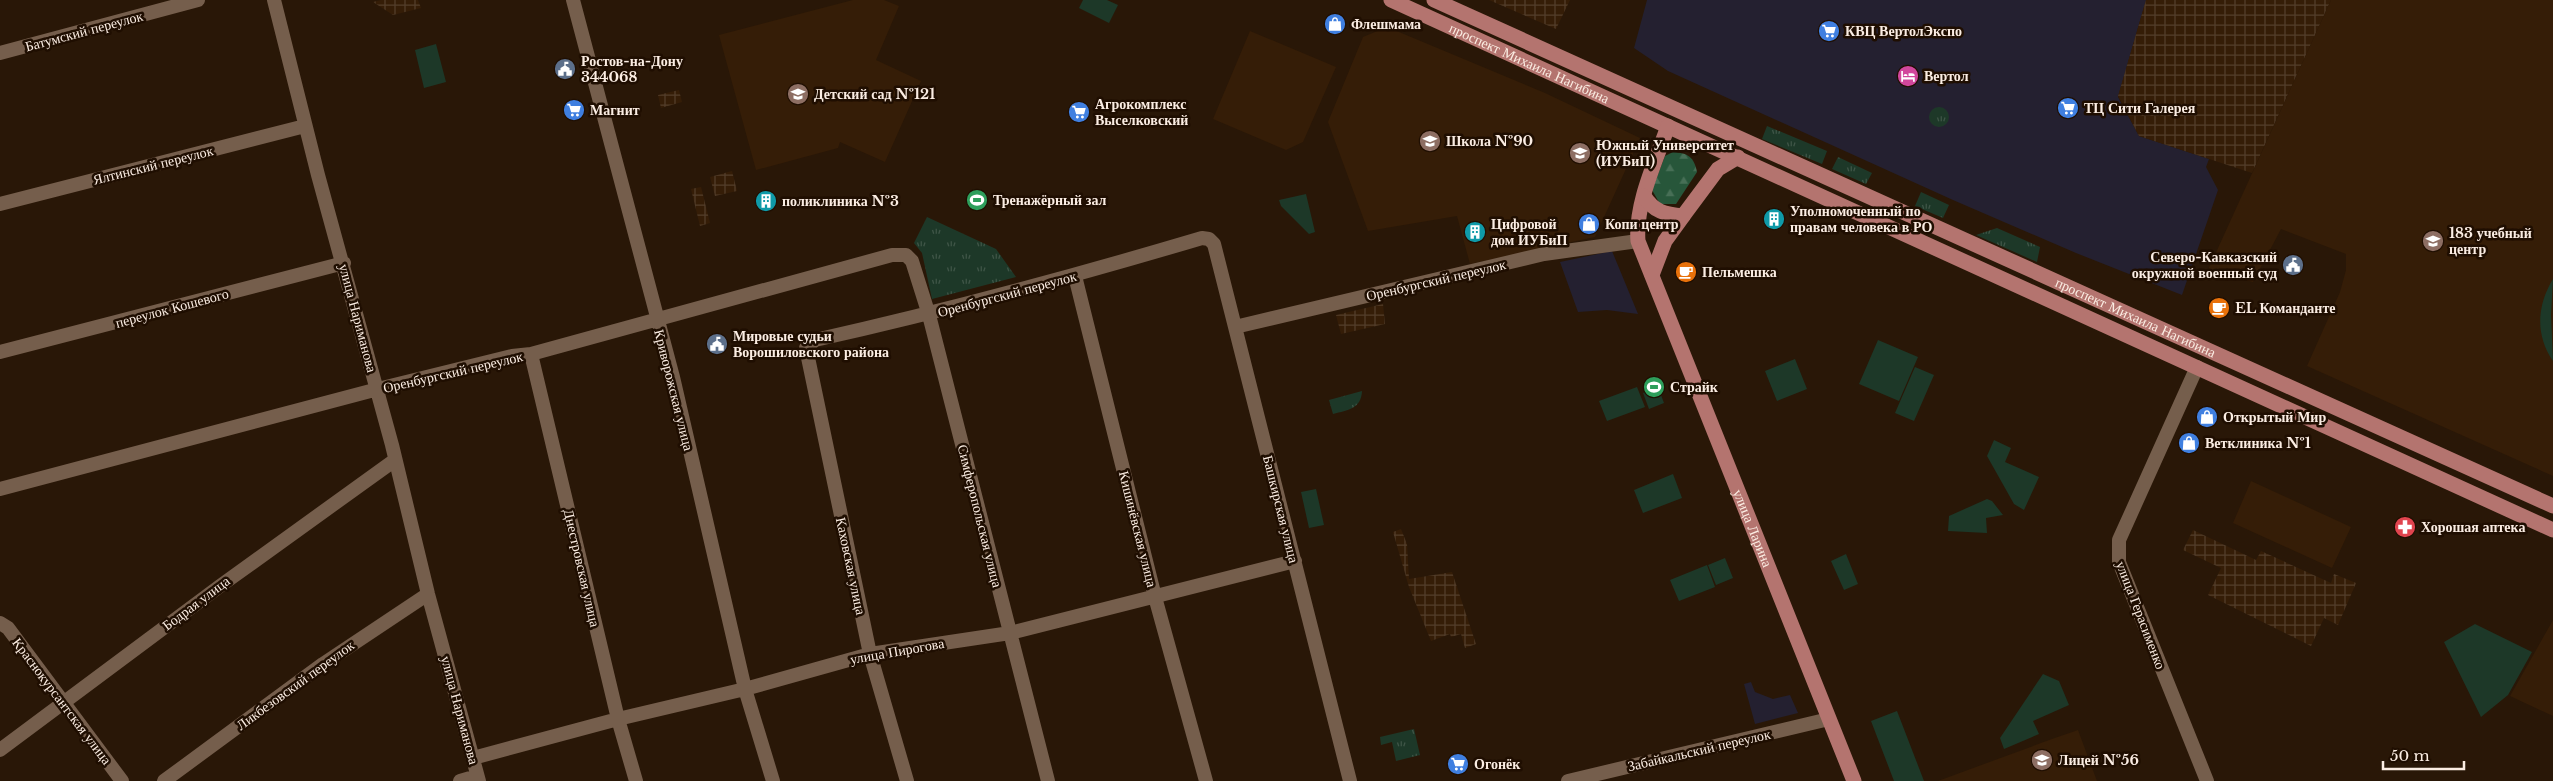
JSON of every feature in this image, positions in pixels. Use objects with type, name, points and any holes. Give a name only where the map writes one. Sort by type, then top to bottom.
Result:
[{"type":"main road","name":"проспект Михаила Нагибина","points":[[1391,0],[2553,530]]},
{"type":"main road","name":"проспект Михаила Нагибина","points":[[1434,0],[2553,506]]},
{"type":"main road","points":[[1665,241],[1651,244],[1638,241],[1638,223],[1644,196],[1668,126],[1690,116]]},
{"type":"main road","points":[[1718,129],[1720,149],[1718,169]]},
{"type":"main road","points":[[1652,274],[1665,241],[1683,216],[1718,169],[1738,157]]},
{"type":"main road","points":[[1644,196],[1649,205],[1660,213],[1683,216]]},
{"type":"main road","name":"улица Ларина","points":[[1638,241],[1854,781]]},
{"type":"street","name":"Батумский переулок","points":[[0,53],[198,0]]},
{"type":"street","name":"улица Нариманова","points":[[274,0],[305,126],[378,389],[428,594],[478,778]]},
{"type":"street","name":"Криворожская улица","points":[[572,0],[673,378],[745,689],[773,781]]},
{"type":"street","name":"Ялтинский переулок","points":[[0,204],[305,126]]},
{"type":"street","name":"Оренбургский переулок","points":[[806,348],[815,340],[929,315],[1074,276],[1202,238],[1209,239]]},
{"type":"street","name":"Башкирская улица","points":[[1209,239],[1214,244],[1350,781]]},
{"type":"street","name":"Оренбургский переулок","points":[[1235,327],[1544,254],[1638,241]]},
{"type":"street","name":"Оренбургский переулок","points":[[0,489],[378,389],[512,356],[531,354],[892,255],[906,255]]},
{"type":"street","name":"Симферопольская улица","points":[[906,255],[912,261],[929,315],[1048,781]]},
{"type":"street","name":"переулок Кошевого","points":[[0,352],[344,263]]},
{"type":"street","name":"Кишинёвская улица","points":[[1074,276],[1155,597],[1206,781]]},
{"type":"street","name":"Каховская улица","points":[[806,348],[870,654],[907,781]]},
{"type":"street","name":"Днестровская улица","points":[[531,354],[618,719],[636,781]]},
{"type":"street","name":"улица Герасименко","points":[[2197,367],[2119,540],[2117,552],[2119,562],[2207,781]]},
{"type":"street","name":"Бодрая улица","points":[[0,750],[336,501],[395,460]]},
{"type":"street","name":"улица Пирогова","points":[[473,758],[618,719],[745,689],[870,654],[1010,633],[1295,561]]},
{"type":"street","name":"Ликбезовский переулок","points":[[164,781],[323,664],[428,594]]},
{"type":"street","name":"Краснокурсантская улица","points":[[0,623],[8,628],[62,703],[122,781]]},
{"type":"street","name":"Забайкальский переулок","points":[[1568,781],[1829,720]]},
{"type":"street","points":[[460,781],[478,778]]},
{"type":"shaded area","points":[[381,0],[418,0],[421,8],[393,15],[373,2]]},
{"type":"shaded area","name":"Детский сад №121","points":[[853,0],[884,0],[899,6],[876,60],[921,81],[885,162],[840,142],[838,148],[756,170],[719,35]]},
{"type":"shaded area","points":[[1489,0],[1570,0],[1556,29]]},
{"type":"shaded area","points":[[1647,0],[2146,0],[2118,97],[2139,136],[2209,159],[2206,167],[2218,190],[2182,295],[2076,253],[1953,200],[1668,71],[1634,48]]},
{"type":"shaded area","points":[[2146,0],[2331,0],[2252,173],[2139,136],[2118,96]]},
{"type":"shaded area","name":"183 учебный центр","points":[[2331,0],[2553,0],[2553,476],[2307,366],[2340,292],[2346,270],[2346,254],[2281,229],[2253,282],[2208,270]]},
{"type":"shaded area","name":"Школа №90","points":[[1387,27],[1545,93],[1640,138],[1595,237],[1470,264],[1457,216],[1368,231],[1328,122],[1363,37]]},
{"type":"shaded area","points":[[1250,31],[1336,67],[1303,142],[1286,150],[1213,119]]},
{"type":"shaded area","points":[[679,90],[682,102],[661,108],[658,95]]},
{"type":"shaded area","points":[[732,171],[737,191],[715,196],[710,177]]},
{"type":"shaded area","points":[[701,187],[710,223],[700,226],[691,189]]},
{"type":"shaded area","points":[[1612,251],[1638,314],[1607,310],[1578,312],[1560,262]]},
{"type":"shaded area","points":[[1383,304],[1385,324],[1341,334],[1336,315]]},
{"type":"shaded area","points":[[2251,481],[2351,527],[2332,568],[2233,523]]},
{"type":"shaded area","points":[[1401,529],[1407,544],[1409,579],[1452,572],[1476,644],[1465,648],[1461,634],[1451,637],[1450,634],[1431,641],[1409,587],[1393,532]]},
{"type":"shaded area","points":[[2193,530],[2256,560],[2261,551],[2331,583],[2334,574],[2356,583],[2338,625],[2324,618],[2311,646],[2208,595],[2221,568],[2183,550]]},
{"type":"shaded area","points":[[2553,620],[2553,716],[2510,696]]},
{"type":"shaded area","points":[[1751,682],[1755,692],[1773,699],[1790,695],[1798,713],[1755,724],[1744,684]]},
{"type":"shaded area","name":"Лицей №56","points":[[2078,730],[2097,781],[1938,781],[2052,739]]},
{"type":"green space","points":[[1083,0],[1107,0],[1118,5],[1109,23],[1079,8]]},
{"type":"green space","points":[[436,44],[446,82],[424,88],[415,50]]},
{"type":"green space","points":[[1939,107],[1946,110],[1949,117],[1946,124],[1939,127],[1932,124],[1929,117],[1932,110]]},
{"type":"green space","points":[[1767,126],[1827,151],[1822,164],[1762,139]]},
{"type":"green space","points":[[1673,152],[1683,153],[1690,157],[1697,172],[1676,204],[1660,204],[1652,190],[1665,156]]},
{"type":"green space","points":[[1838,157],[1872,173],[1866,184],[1832,169]]},
{"type":"green space","points":[[1921,192],[1949,205],[1943,218],[1915,206]]},
{"type":"green space","points":[[1306,194],[1315,232],[1309,234],[1281,206],[1279,200]]},
{"type":"green space","points":[[927,217],[996,249],[1016,277],[932,299],[922,253],[914,243]]},
{"type":"green space","points":[[1997,228],[2040,247],[2037,262],[1976,235]]},
{"type":"green space","points":[[2553,279],[2551,315],[2553,361],[2543,341],[2540,320],[2544,299]]},
{"type":"green space","points":[[1878,340],[1918,357],[1899,401],[1859,384]]},
{"type":"green space","points":[[1795,359],[1807,389],[1777,401],[1765,371]]},
{"type":"green space","points":[[1915,367],[1934,375],[1914,421],[1895,413]]},
{"type":"green space","points":[[1637,387],[1645,407],[1607,421],[1599,401]]},
{"type":"green space","points":[[1658,387],[1664,403],[1649,409],[1643,393]]},
{"type":"green space","points":[[1362,391],[1359,402],[1353,408],[1333,414],[1329,400]]},
{"type":"green space","points":[[1994,440],[2011,448],[2005,462],[2039,477],[2024,510],[2014,504],[1987,456]]},
{"type":"green space","points":[[1673,474],[1682,498],[1643,513],[1634,490]]},
{"type":"green space","points":[[1316,489],[1324,525],[1309,528],[1301,492]]},
{"type":"green space","points":[[1987,499],[1992,501],[2003,515],[1986,518],[1987,533],[1948,531],[1949,516]]},
{"type":"green space","points":[[1846,554],[1858,584],[1844,590],[1831,561]]},
{"type":"green space","points":[[1725,558],[1733,578],[1716,585],[1708,565]]},
{"type":"green space","points":[[1707,565],[1715,587],[1679,601],[1670,580]]},
{"type":"green space","points":[[2475,624],[2532,652],[2508,695],[2481,717],[2444,642]]},
{"type":"green space","points":[[2043,674],[2059,681],[2069,705],[2033,721],[2039,734],[2004,749],[2000,738]]},
{"type":"green space","points":[[1897,711],[1924,781],[1894,781],[1871,721]]},
{"type":"green space","points":[[1414,729],[1420,755],[1396,761],[1392,742],[1381,745],[1380,737]]},
{"type":"place","name":"Флешмама","points":[[1335,24]]},
{"type":"place","name":"КВЦ ВертолЭкспо","points":[[1829,31]]},
{"type":"place","name":"Ростов-на-Дону 344068","points":[[565,69]]},
{"type":"place","name":"Вертол","points":[[1908,76]]},
{"type":"place","name":"Детский сад №121","points":[[798,94]]},
{"type":"place","name":"ТЦ Сити Галерея","points":[[2068,108]]},
{"type":"place","name":"Магнит","points":[[574,110]]},
{"type":"place","name":"Агрокомплекс Выселковский","points":[[1079,112]]},
{"type":"place","name":"Школа №90","points":[[1430,141]]},
{"type":"place","name":"Южный Университет (ИУБиП)","points":[[1580,153]]},
{"type":"place","name":"Тренажёрный зал","points":[[977,200]]},
{"type":"place","name":"поликлиника №3","points":[[766,201]]},
{"type":"place","name":"Уполномоченный по правам человека в РО","points":[[1774,219]]},
{"type":"place","name":"Копи центр","points":[[1589,224]]},
{"type":"place","name":"Цифровой дом ИУБиП","points":[[1475,232]]},
{"type":"place","name":"183 учебный центр","points":[[2433,241]]},
{"type":"place","name":"Северо-Кавказский окружной военный суд","points":[[2293,265]]},
{"type":"place","name":"Пельмешка","points":[[1686,272]]},
{"type":"place","name":"EL Команданте","points":[[2219,308]]},
{"type":"place","name":"Мировые судьи Ворошиловского района","points":[[717,344]]},
{"type":"place","name":"Страйк","points":[[1654,387]]},
{"type":"place","name":"Открытый Мир","points":[[2207,417]]},
{"type":"place","name":"Ветклиника №1","points":[[2189,443]]},
{"type":"place","name":"Хорошая аптека","points":[[2405,527]]},
{"type":"place","name":"Лицей №56","points":[[2042,760]]},
{"type":"place","name":"Огонёк","points":[[1458,764]]}]
